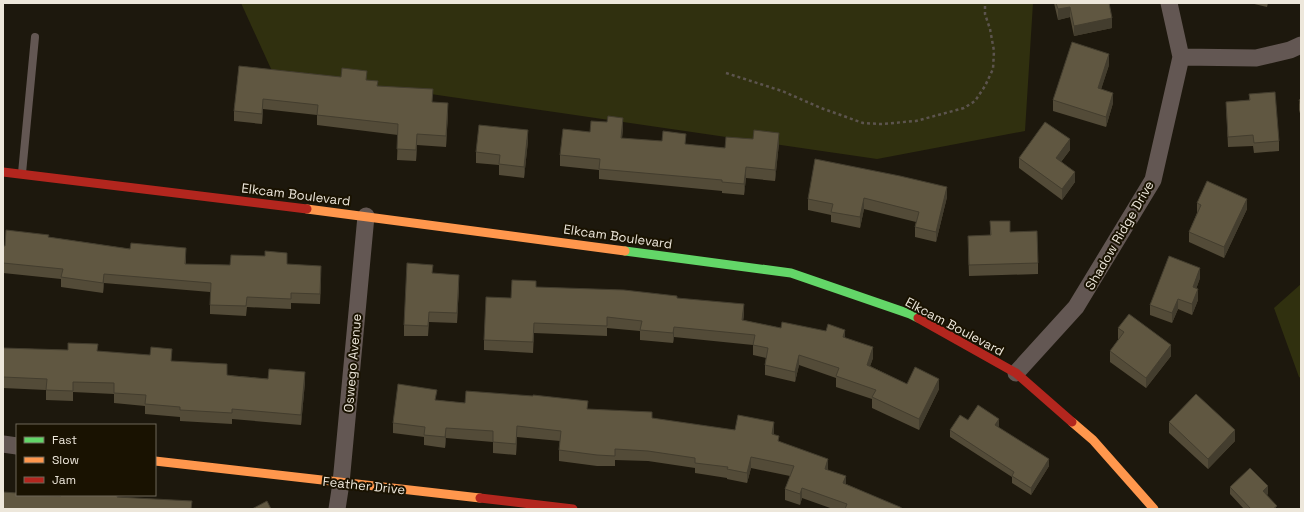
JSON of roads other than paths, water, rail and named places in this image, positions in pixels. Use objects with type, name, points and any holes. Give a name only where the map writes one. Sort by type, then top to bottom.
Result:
[{"type":"street","name":"Shadow Ridge Drive","points":[[1016,373],[1076,307],[1153,180],[1181,57],[1169,3]]},
{"type":"street","points":[[1181,57],[1256,58],[1290,50],[1301,45]]},
{"type":"street","name":"Elkcam Boulevard","points":[[3,172],[366,216],[791,273],[910,314],[1016,373],[1093,440],[1154,509]]},
{"type":"street","name":"Oswego Avenue","points":[[337,509],[341,483],[366,216]]},
{"type":"street","points":[[3,444],[16,446]]},
{"type":"street","name":"Feather Drive","points":[[156,462],[573,509]]},
{"type":"lane","points":[[22,174],[35,37]]}]
